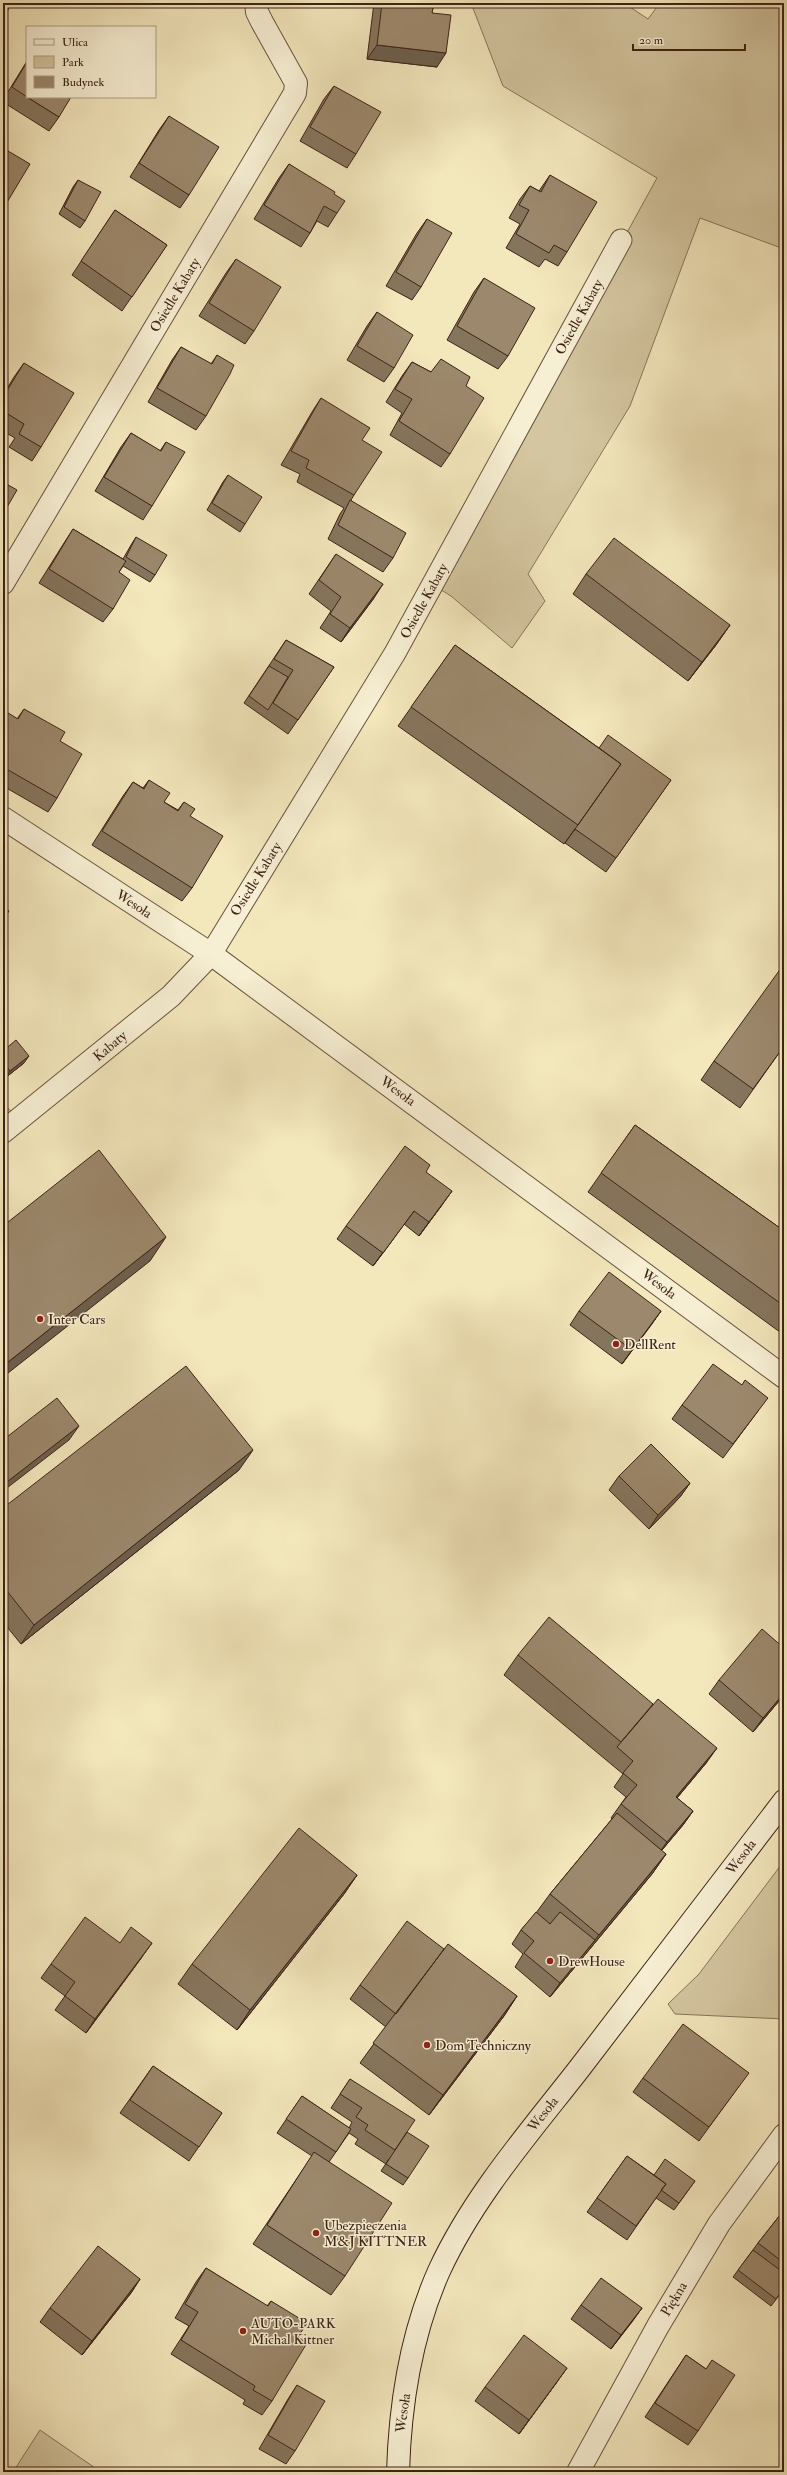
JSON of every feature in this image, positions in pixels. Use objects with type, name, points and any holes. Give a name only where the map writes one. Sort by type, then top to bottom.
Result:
[{"type":"street","name":"Osiedle Kabaty","points":[[3,583],[295,93],[296,83],[262,22],[257,12],[256,3]]},
{"type":"street","name":"Wesoła","points":[[3,818],[211,954],[784,1377]]},
{"type":"street","name":"Kabaty","points":[[3,1132],[171,996],[211,954]]},
{"type":"street","name":"Wesoła","points":[[398,2472],[399,2439],[412,2349],[425,2306],[458,2232],[523,2140],[784,1801]]},
{"type":"street","name":"Piękna","points":[[578,2472],[658,2326],[715,2231],[784,2135]]},
{"type":"lane","name":"Osiedle Kabaty","points":[[211,954],[396,653],[621,240]]},
{"type":"green space","points":[[3,3],[12,3],[3,20]]},
{"type":"green space","points":[[471,3],[624,3],[648,19],[660,3],[784,3],[784,249],[700,218],[630,406],[528,574],[545,601],[512,648],[451,596],[433,585],[657,178],[503,86]]},
{"type":"green space","points":[[3,1104],[20,1119],[3,1132]]},
{"type":"green space","points":[[784,1861],[784,2019],[675,2014],[668,2004],[699,1974]]},
{"type":"green space","points":[[40,2430],[101,2472],[13,2472]]},
{"type":"building","points":[[382,3],[434,3],[432,13],[451,15],[446,53],[377,45]]},
{"type":"building","points":[[26,64],[26,96],[12,87]]},
{"type":"building","points":[[334,86],[381,112],[356,154],[310,127]]},
{"type":"building","points":[[29,98],[70,98],[59,117]]},
{"type":"building","points":[[169,116],[219,147],[189,195],[139,163]]},
{"type":"building","points":[[3,148],[30,164],[6,204],[3,203]]},
{"type":"building","points":[[289,164],[335,192],[334,194],[345,201],[337,213],[324,206],[310,233],[264,205]]},
{"type":"building","points":[[550,175],[597,202],[567,252],[554,245],[549,253],[516,234],[529,210],[519,205],[530,186],[541,192]]},
{"type":"building","points":[[78,180],[101,192],[85,221],[64,207]]},
{"type":"building","points":[[115,210],[167,245],[132,297],[81,261]]},
{"type":"building","points":[[427,219],[452,233],[421,287],[396,272]]},
{"type":"building","points":[[236,259],[281,287],[254,331],[209,303]]},
{"type":"building","points":[[484,278],[535,308],[508,356],[457,326]]},
{"type":"building","points":[[377,312],[413,335],[394,368],[357,346]]},
{"type":"building","points":[[181,347],[212,364],[217,355],[234,365],[206,416],[157,388]]},
{"type":"building","points":[[441,359],[470,377],[466,386],[484,398],[450,454],[399,421],[412,399],[395,389],[412,362],[431,372]]},
{"type":"building","points":[[24,363],[74,393],[41,447],[19,434],[24,424],[3,411],[3,397]]},
{"type":"building","points":[[321,398],[370,428],[362,440],[382,452],[354,495],[306,468],[309,460],[291,451]]},
{"type":"building","points":[[131,433],[161,451],[166,442],[185,452],[152,506],[104,477]]},
{"type":"building","points":[[228,475],[262,497],[245,524],[212,503]]},
{"type":"building","points":[[3,482],[17,490],[3,514]]},
{"type":"building","points":[[350,500],[406,533],[393,558],[338,525]]},
{"type":"building","points":[[73,529],[126,561],[119,572],[130,580],[113,609],[49,569]]},
{"type":"building","points":[[136,537],[167,555],[155,575],[126,557]]},
{"type":"building","points":[[614,538],[730,625],[702,662],[586,574]]},
{"type":"building","points":[[336,554],[383,584],[350,628],[330,614],[341,597],[319,580]]},
{"type":"building","points":[[286,640],[334,667],[298,720],[273,703],[293,670],[274,659]]},
{"type":"building","points":[[455,645],[621,764],[578,825],[411,707]]},
{"type":"building","points":[[269,666],[288,677],[268,710],[249,696]]},
{"type":"building","points":[[24,709],[65,732],[60,741],[82,754],[57,798],[3,767],[3,710],[18,719]]},
{"type":"building","points":[[608,735],[671,780],[616,858],[575,829],[621,764],[599,748]]},
{"type":"building","points":[[149,780],[170,793],[164,802],[178,811],[184,802],[195,809],[190,816],[223,836],[192,888],[102,831],[133,782],[144,789]]},
{"type":"building","points":[[3,907],[9,911],[3,920]]},
{"type":"building","points":[[784,964],[784,1046],[753,1089],[714,1061]]},
{"type":"building","points":[[16,1040],[29,1056],[10,1071],[3,1062],[3,1051]]},
{"type":"building","points":[[635,1125],[780,1228],[784,1223],[784,1306],[601,1173]]},
{"type":"building","points":[[405,1146],[430,1165],[426,1172],[452,1191],[429,1222],[414,1211],[383,1253],[346,1226]]},
{"type":"building","name":"Inter Cars","points":[[99,1150],[166,1237],[3,1366],[3,1226]]},
{"type":"building","name":"DellRent","points":[[609,1272],[661,1311],[632,1350],[579,1311]]},
{"type":"building","points":[[713,1364],[742,1385],[745,1380],[768,1398],[733,1444],[682,1405]]},
{"type":"building","points":[[186,1366],[253,1450],[34,1625],[3,1586],[3,1508]]},
{"type":"building","points":[[57,1398],[79,1426],[3,1485],[3,1440]]},
{"type":"building","points":[[651,1444],[690,1483],[658,1515],[619,1476]]},
{"type":"building","points":[[549,1617],[653,1704],[621,1742],[518,1655]]},
{"type":"building","points":[[762,1629],[784,1648],[784,1693],[763,1718],[719,1680]]},
{"type":"building","points":[[658,1699],[717,1748],[676,1797],[693,1811],[667,1842],[621,1804],[637,1785],[623,1773],[633,1761],[617,1747]]},
{"type":"building","points":[[617,1813],[666,1854],[599,1935],[550,1894]]},
{"type":"building","points":[[299,1828],[357,1875],[250,2010],[192,1964]]},
{"type":"building","name":"DrewHouse","points":[[536,1912],[550,1924],[560,1912],[595,1940],[560,1983],[524,1953],[534,1941],[521,1930]]},
{"type":"building","points":[[85,1917],[120,1943],[131,1927],[152,1943],[95,2019],[65,1996],[75,1982],[51,1964]]},
{"type":"building","points":[[407,1921],[444,1949],[396,2014],[360,1985]]},
{"type":"building","name":"Dom Techniczny","points":[[448,1944],[517,1996],[443,2095],[373,2043]]},
{"type":"building","points":[[683,2024],[749,2073],[709,2127],[643,2078]]},
{"type":"building","points":[[153,2066],[222,2113],[199,2147],[130,2100]]},
{"type":"building","points":[[350,2079],[415,2120],[395,2150],[365,2130],[368,2125],[356,2117],[362,2108],[340,2094]]},
{"type":"building","points":[[302,2096],[351,2129],[336,2152],[286,2119]]},
{"type":"building","points":[[407,2132],[429,2146],[408,2178],[386,2164]]},
{"type":"building","name":"Ubezpieczenia M&J KITTNER","points":[[314,2152],[392,2203],[345,2276],[267,2225]]},
{"type":"building","points":[[627,2156],[666,2184],[636,2226],[597,2198]]},
{"type":"building","points":[[665,2159],[695,2181],[679,2203],[661,2190],[666,2184],[654,2175]]},
{"type":"building","points":[[784,2210],[784,2263],[758,2243]]},
{"type":"building","points":[[98,2246],[140,2279],[92,2341],[50,2308]]},
{"type":"building","points":[[753,2250],[784,2273],[784,2288],[776,2299],[738,2270]]},
{"type":"building","points":[[206,2268],[268,2306],[271,2301],[307,2323],[298,2337],[307,2343],[272,2401],[253,2390],[255,2386],[181,2340],[198,2312],[185,2304]]},
{"type":"building","points":[[601,2278],[642,2308],[621,2335],[581,2305]]},
{"type":"building","points":[[524,2335],[567,2368],[529,2420],[485,2387]]},
{"type":"building","points":[[686,2355],[706,2369],[712,2360],[735,2375],[698,2431],[655,2403]]},
{"type":"building","points":[[297,2385],[325,2401],[295,2451],[268,2435]]},
{"type":"building","points":[[279,2468],[285,2472],[276,2472]]},
{"type":"place","name":"Inter Cars","points":[[40,1319]]},
{"type":"place","name":"DellRent","points":[[616,1344]]},
{"type":"place","name":"DrewHouse","points":[[550,1961]]},
{"type":"place","name":"Dom Techniczny","points":[[427,2045]]},
{"type":"place","name":"Ubezpieczenia M&J KITTNER","points":[[316,2233]]},
{"type":"place","name":"AUTO-PARK Michal Kittner","points":[[243,2331]]}]
